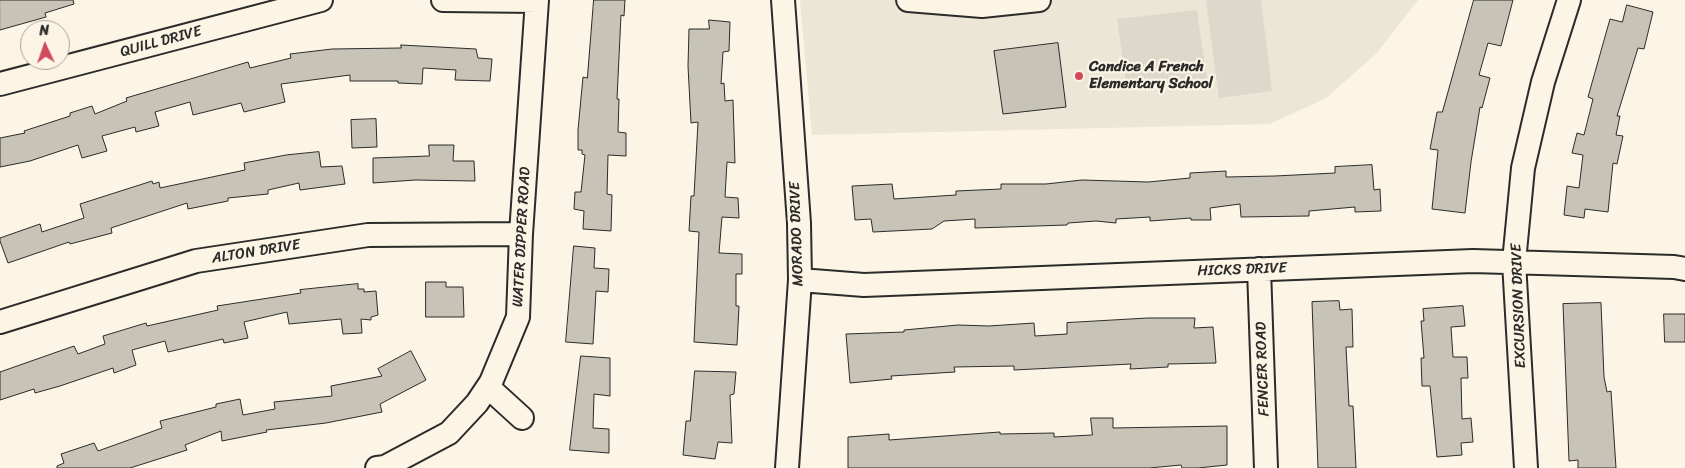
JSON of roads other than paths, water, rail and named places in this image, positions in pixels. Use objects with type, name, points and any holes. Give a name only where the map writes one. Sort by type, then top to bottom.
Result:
[{"type":"street","name":"QUILL DRIVE","points":[[0,84],[321,0]]},
{"type":"street","points":[[443,0],[537,1]]},
{"type":"street","name":"MORADO DRIVE","points":[[783,0],[799,223],[800,280],[788,468]]},
{"type":"street","points":[[908,0],[982,6],[1039,0]]},
{"type":"street","name":"EXCURSION DRIVE","points":[[1526,468],[1514,262],[1523,168],[1543,82],[1569,0]]},
{"type":"street","name":"WATER DIPPER ROAD","points":[[377,468],[385,467],[450,433],[477,403],[488,387],[518,317],[520,234],[537,1]]},
{"type":"street","name":"ALTON DRIVE","points":[[0,322],[196,261],[368,235],[520,234]]},
{"type":"street","name":"HICKS DRIVE","points":[[800,280],[864,284],[1473,261],[1674,267],[1685,269]]},
{"type":"street","name":"FENCER ROAD","points":[[1259,269],[1266,468]]},
{"type":"street","points":[[488,387],[522,418]]},
{"type":"place","name":"Candice A French Elementary School","points":[[1079,76]]}]
